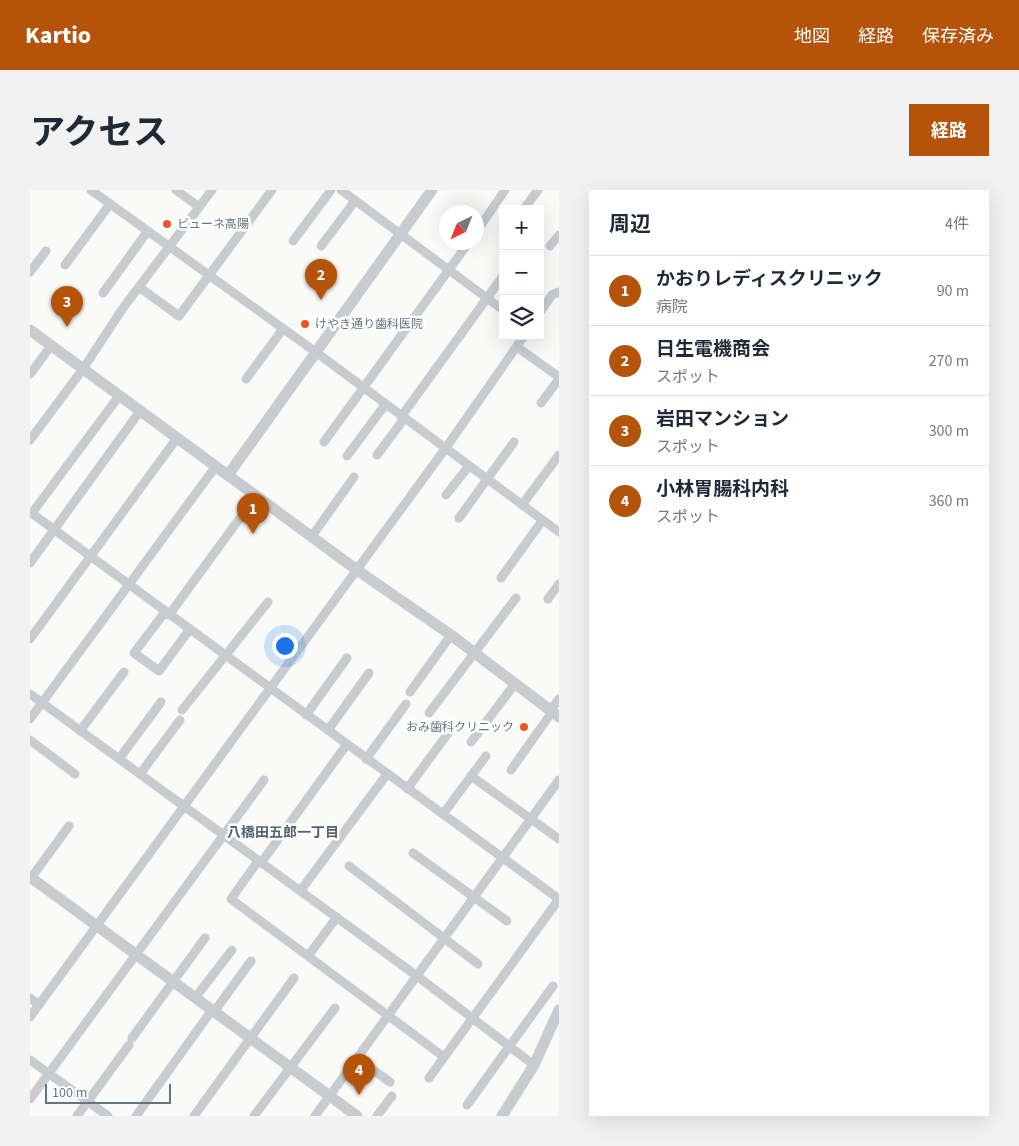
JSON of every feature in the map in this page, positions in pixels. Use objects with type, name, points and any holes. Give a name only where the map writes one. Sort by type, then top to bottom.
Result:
[{"type":"street","points":[[91,190],[317,353],[468,467],[559,532]]},
{"type":"street","points":[[176,190],[200,207]]},
{"type":"street","points":[[30,440],[83,370],[139,287],[212,190]]},
{"type":"street","points":[[139,287],[178,316],[272,190]]},
{"type":"street","points":[[293,240],[331,190]]},
{"type":"street","points":[[341,190],[499,307]]},
{"type":"street","points":[[228,475],[432,190]]},
{"type":"street","points":[[484,220],[505,190]]},
{"type":"street","points":[[527,205],[538,190]]},
{"type":"street","points":[[321,246],[356,201]]},
{"type":"street","points":[[65,265],[110,204]]},
{"type":"street","points":[[103,293],[147,232]]},
{"type":"street","points":[[550,246],[559,236]]},
{"type":"street","points":[[324,442],[463,250]]},
{"type":"street","points":[[30,272],[46,251]]},
{"type":"street","points":[[377,455],[499,282]]},
{"type":"street","points":[[544,306],[552,295],[559,292]]},
{"type":"street","points":[[246,380],[283,329]]},
{"type":"street","points":[[30,330],[357,570],[451,635],[473,654],[554,713]]},
{"type":"street","points":[[30,1017],[445,449],[522,340]]},
{"type":"street","points":[[30,374],[50,346]]},
{"type":"street","points":[[518,347],[558,374],[541,403]]},
{"type":"street","points":[[119,396],[31,512],[128,585],[559,899],[471,1018],[430,1078]]},
{"type":"street","points":[[346,456],[385,404]]},
{"type":"street","points":[[30,563],[140,411]]},
{"type":"street","points":[[30,639],[177,438]]},
{"type":"street","points":[[459,518],[514,442]]},
{"type":"street","points":[[522,505],[559,454]]},
{"type":"street","points":[[30,719],[216,466]]},
{"type":"street","points":[[446,495],[468,467]]},
{"type":"street","points":[[312,536],[354,477]]},
{"type":"street","points":[[190,629],[159,671],[134,653],[167,613],[256,496]]},
{"type":"street","points":[[501,578],[542,521]]},
{"type":"street","points":[[548,599],[559,584]]},
{"type":"street","points":[[429,713],[516,598]]},
{"type":"street","points":[[182,710],[224,654],[268,602]]},
{"type":"street","points":[[410,692],[451,635]]},
{"type":"street","points":[[306,714],[347,658]]},
{"type":"street","points":[[80,731],[124,672]]},
{"type":"street","points":[[328,730],[369,673]]},
{"type":"street","points":[[471,742],[514,685]]},
{"type":"street","points":[[30,694],[337,917],[534,1065]]},
{"type":"street","points":[[511,770],[554,713],[559,699]]},
{"type":"street","points":[[119,758],[161,702]]},
{"type":"street","points":[[366,758],[406,704]]},
{"type":"street","points":[[140,774],[180,720]]},
{"type":"street","points":[[407,788],[449,732]]},
{"type":"street","points":[[30,740],[75,774]]},
{"type":"street","points":[[347,744],[231,900],[444,1057]]},
{"type":"street","points":[[443,814],[486,756]]},
{"type":"street","points":[[300,890],[388,774]]},
{"type":"street","points":[[472,776],[559,839]]},
{"type":"street","points":[[30,1099],[264,780]]},
{"type":"street","points":[[315,1116],[559,780]]},
{"type":"street","points":[[69,826],[30,878],[357,1116]]},
{"type":"street","points":[[413,852],[507,922]]},
{"type":"street","points":[[349,866],[478,964]]},
{"type":"street","points":[[308,956],[337,917]]},
{"type":"street","points":[[77,1116],[205,938]]},
{"type":"street","points":[[195,998],[232,950]]},
{"type":"street","points":[[136,1116],[251,962]]},
{"type":"street","points":[[194,1116],[294,978]]},
{"type":"street","points":[[467,1105],[553,986]]},
{"type":"street","points":[[30,998],[39,1005]]},
{"type":"street","points":[[254,1116],[335,1008]]},
{"type":"street","points":[[502,1116],[534,1065],[559,1010]]},
{"type":"street","points":[[358,1059],[390,1082]]},
{"type":"street","points":[[30,1060],[108,1116]]},
{"type":"street","points":[[377,1116],[392,1096]]},
{"type":"place","name":"ビューネ高陽","points":[[167,224]]},
{"type":"place","name":"日生電機商会","points":[[321,300]]},
{"type":"place","name":"けやき通り歯科医院","points":[[305,324]]},
{"type":"place","name":"岩田マンション","points":[[67,327]]},
{"type":"place","name":"かおりレディスクリニック","points":[[253,534]]},
{"type":"place","name":"おみ歯科クリニック","points":[[524,727]]},
{"type":"place","name":"小林胃腸科内科","points":[[359,1095]]},
{"type":"district","name":"八橋田五郎一丁目","points":[[283,832]]}]
